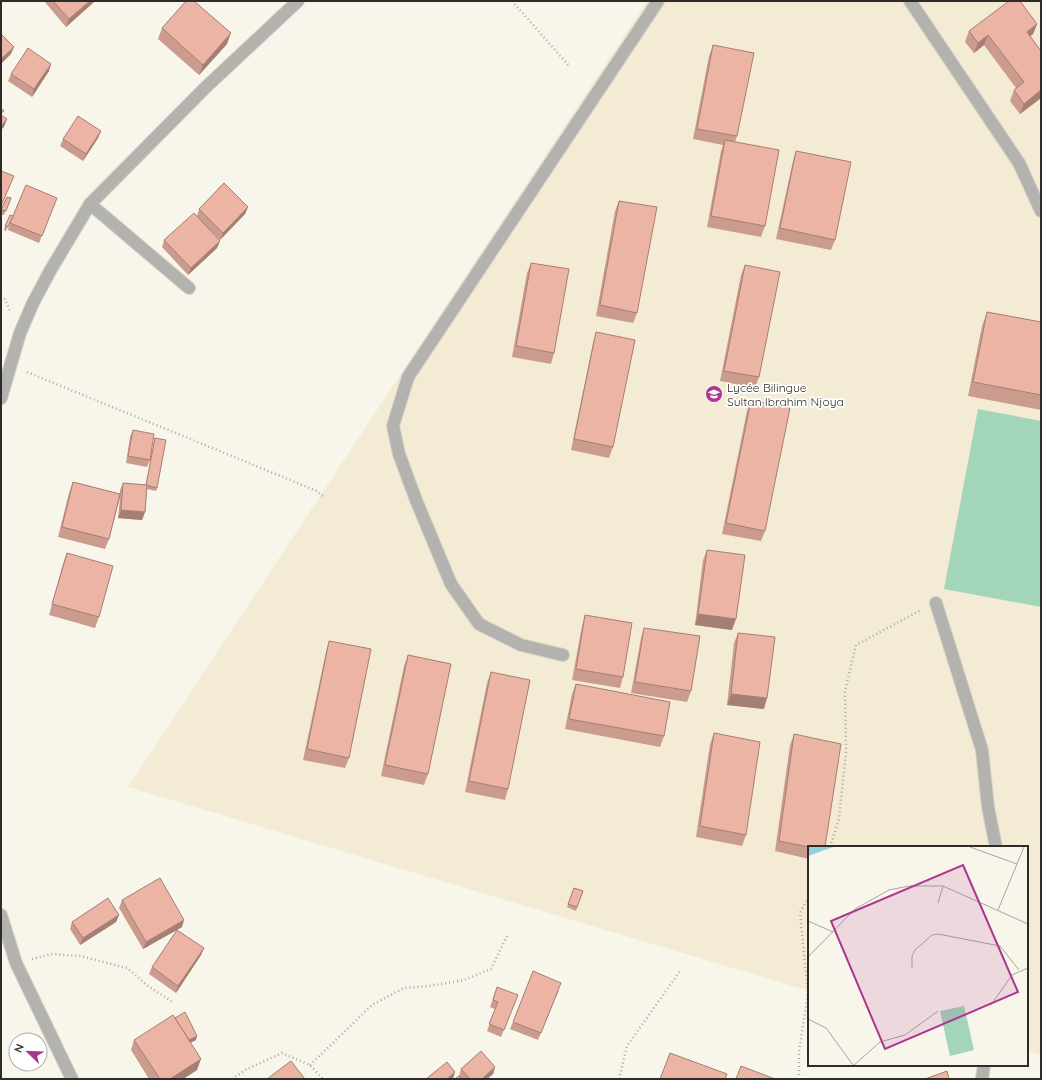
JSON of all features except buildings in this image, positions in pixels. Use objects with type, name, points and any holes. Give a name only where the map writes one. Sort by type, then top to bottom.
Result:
[{"type":"street","points":[[1,398],[20,333],[50,270],[90,204],[206,87],[298,1]]},
{"type":"street","points":[[563,655],[521,645],[479,624],[451,584],[416,500],[399,454],[393,426],[408,377],[658,1]]},
{"type":"street","points":[[910,1],[1019,163],[1041,211]]},
{"type":"street","points":[[90,204],[189,288]]},
{"type":"street","points":[[936,603],[982,750],[988,806],[996,846]]},
{"type":"street","points":[[1,915],[16,963],[72,1079]]},
{"type":"street","points":[[982,1079],[984,1066]]},
{"type":"path","points":[[512,1],[570,67]]},
{"type":"path","points":[[10,365],[317,492],[325,498]]},
{"type":"path","points":[[830,846],[839,819],[846,752],[845,691],[856,645],[907,616],[936,603]]},
{"type":"path","points":[[799,1079],[799,1051],[808,994],[800,913],[808,898]]},
{"type":"path","points":[[310,1065],[372,1005],[404,988],[429,986],[464,980],[491,969],[508,934]]},
{"type":"path","points":[[16,963],[51,954],[80,956],[127,968],[148,986],[174,1003]]},
{"type":"path","points":[[619,1079],[627,1046],[680,971]]},
{"type":"path","points":[[232,1079],[246,1070],[282,1053],[310,1065],[323,1079]]},
{"type":"shaded area","name":"Lycée Bilingue Sultan Ibrahim Njoya","points":[[647,1],[1041,1],[1041,1055],[1028,1051],[1028,846],[808,846],[808,991],[128,787]]},
{"type":"green space","points":[[978,409],[1041,421],[1041,607],[944,589]]},
{"type":"place","name":"Lycée Bilingue Sultan Ibrahim Njoya","points":[[714,394]]}]
